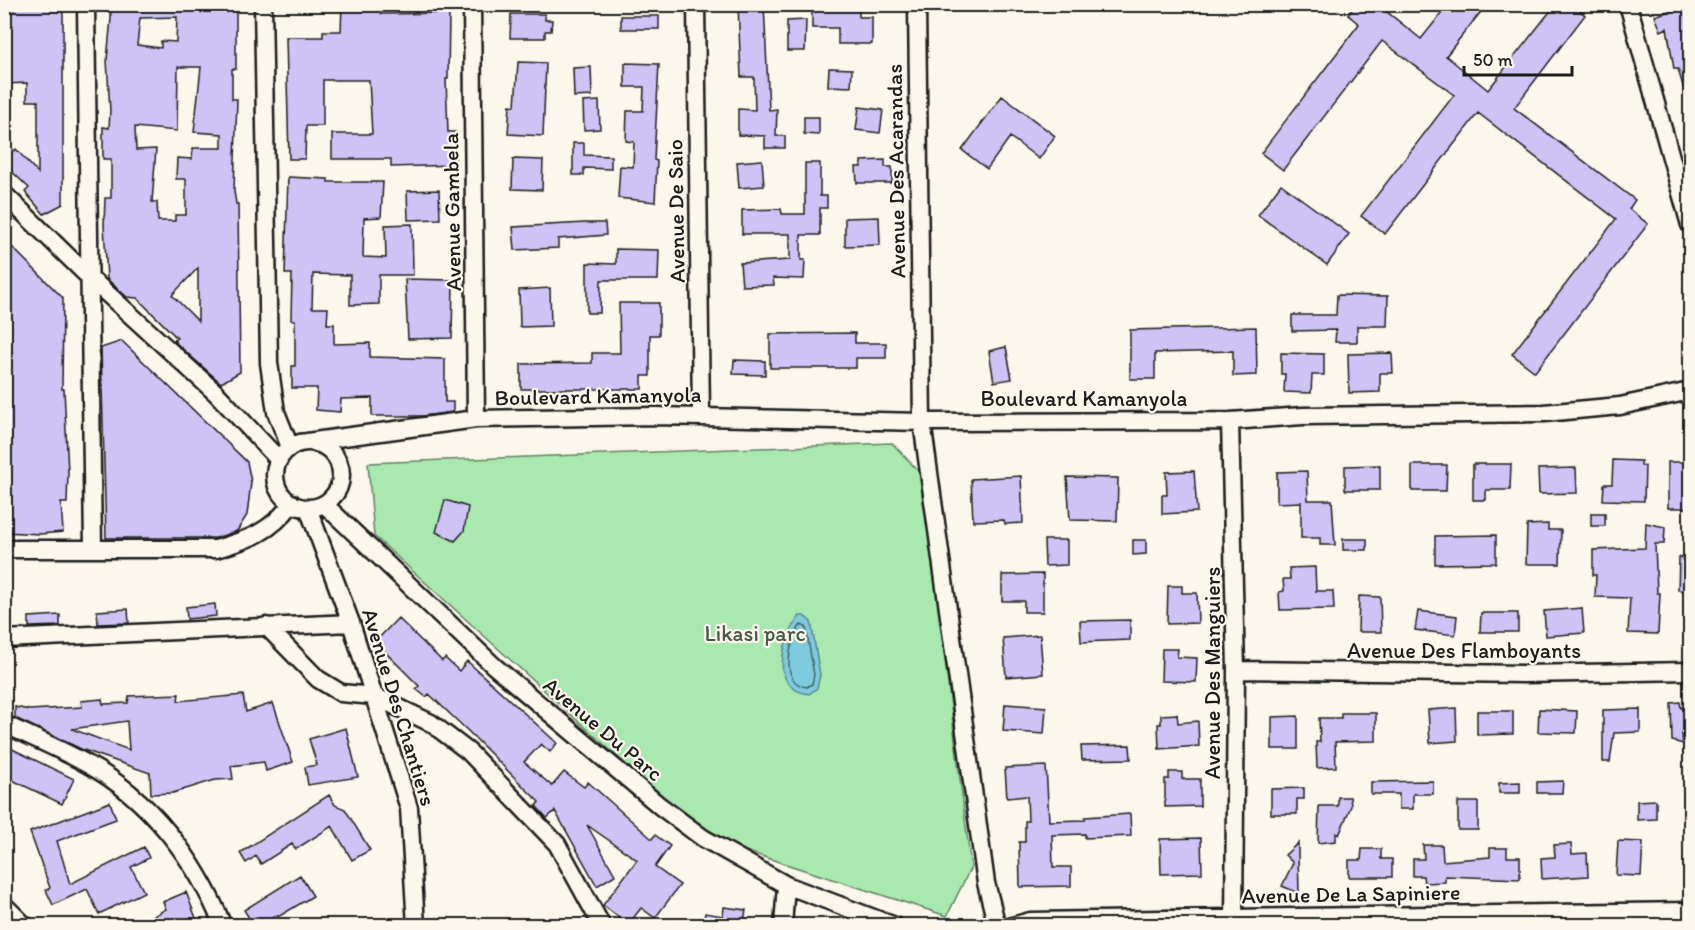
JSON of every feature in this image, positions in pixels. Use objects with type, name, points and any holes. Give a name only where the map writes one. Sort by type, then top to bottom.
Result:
[{"type":"street","points":[[86,4],[93,549]]},
{"type":"street","points":[[263,4],[269,363],[276,412],[290,447]]},
{"type":"street","name":"Avenue Gambela","points":[[472,4],[476,419]]},
{"type":"street","name":"Avenue De Saio","points":[[696,4],[701,417]]},
{"type":"street","name":"Avenue Des Acarandas","points":[[917,4],[922,423],[986,883],[997,926]]},
{"type":"street","points":[[1628,4],[1690,225]]},
{"type":"street","points":[[4,194],[89,277],[216,393],[279,460]]},
{"type":"street","name":"Boulevard Kamanyola","points":[[307,442],[476,419],[701,417],[922,423],[1230,421],[1303,416],[1544,413],[1620,406],[1690,391]]},
{"type":"street","name":"Avenue Des Manguiers","points":[[1230,421],[1236,670],[1234,922]]},
{"type":"street","points":[[4,549],[216,549],[246,540],[338,490],[341,470],[333,453],[326,446],[307,442],[290,447],[279,460],[275,476],[286,499],[308,505]]},
{"type":"street","name":"Avenue Des Chantiers","points":[[308,505],[351,622],[409,808],[416,926]]},
{"type":"street","name":"Avenue Du Parc","points":[[308,505],[619,774],[704,838],[786,885],[895,926]]},
{"type":"street","points":[[4,639],[351,622]]},
{"type":"street","points":[[266,626],[318,679],[341,693],[374,696],[431,723],[469,752],[556,844],[602,926]]},
{"type":"street","name":"Avenue Des Flamboyants","points":[[1236,670],[1524,674],[1690,671]]},
{"type":"street","points":[[4,724],[89,764],[117,783],[154,815],[185,854],[214,904],[223,926]]},
{"type":"street","points":[[783,926],[786,885]]},
{"type":"street","points":[[4,905],[25,926]]},
{"type":"street","name":"Avenue De La Sapiniere","points":[[1012,926],[1030,921],[1234,922],[1690,911]]},
{"type":"green space","name":"Likasi parc","points":[[892,443],[924,477],[971,867],[947,916],[708,839],[374,536],[368,463]]},
{"type":"water","points":[[800,616],[804,616],[811,622],[820,675],[817,688],[809,694],[796,690],[788,683],[783,673],[784,649]]},
{"type":"building","points":[[110,4],[236,5],[236,69],[232,69],[232,99],[237,99],[234,191],[236,204],[238,204],[240,372],[221,383],[177,344],[174,340],[177,338],[137,298],[127,297],[107,279],[104,225],[105,198],[111,198],[111,159],[103,159],[103,127],[109,128],[107,60]],"holes":[[[177,17],[176,42],[161,41],[161,48],[137,45],[140,18]],[[178,67],[201,67],[194,132],[222,134],[222,148],[193,148],[192,159],[177,158],[176,179],[186,179],[186,215],[175,215],[175,221],[158,221],[157,202],[152,202],[156,149],[136,150],[135,127],[177,131]],[[198,268],[198,321],[172,295]]]},
{"type":"building","points":[[342,4],[381,4],[381,14],[449,13],[448,79],[446,79],[448,132],[455,132],[455,165],[391,167],[391,159],[332,159],[332,134],[372,134],[369,80],[323,80],[323,126],[306,126],[305,159],[289,159],[286,37],[323,37],[323,31],[341,31]]},
{"type":"building","points":[[738,4],[764,4],[769,110],[777,109],[776,136],[785,136],[785,148],[765,148],[765,136],[738,135],[738,109],[755,110],[754,77],[741,77]]},
{"type":"building","points":[[812,4],[859,4],[859,17],[872,17],[872,44],[838,44],[838,28],[812,28]]},
{"type":"building","points":[[1356,4],[1391,4],[1386,11],[1421,39],[1449,4],[1487,4],[1446,56],[1488,90],[1556,4],[1571,4],[1585,15],[1514,108],[1635,200],[1629,209],[1648,224],[1535,372],[1512,354],[1616,219],[1478,113],[1385,234],[1361,216],[1454,95],[1382,41],[1283,170],[1261,153],[1359,24],[1348,15]]},
{"type":"building","points":[[1671,4],[1690,4],[1690,100],[1687,100],[1678,69],[1674,69],[1667,28],[1661,31],[1655,16],[1672,10]]},
{"type":"building","points":[[13,5],[63,8],[63,204],[44,214],[25,192],[29,188],[4,164],[4,141],[14,151],[16,149],[38,173],[38,101],[27,101],[27,83],[5,84],[4,12],[13,11]]},
{"type":"building","points":[[511,14],[545,14],[545,20],[552,20],[551,31],[545,31],[545,38],[510,38]]},
{"type":"building","points":[[621,16],[659,16],[659,29],[621,29]]},
{"type":"building","points":[[806,20],[805,51],[787,51],[787,21]]},
{"type":"building","points":[[518,62],[546,63],[543,136],[508,134],[510,105],[515,106]]},
{"type":"building","points":[[625,63],[659,64],[654,160],[657,161],[655,202],[618,198],[620,166],[633,167],[634,142],[626,141],[627,111],[643,111],[644,87],[625,87]]},
{"type":"building","points":[[591,67],[592,96],[574,97],[573,68]]},
{"type":"building","points":[[829,68],[852,69],[851,87],[828,86]]},
{"type":"building","points":[[1002,96],[1055,136],[1039,159],[1010,137],[987,169],[962,150]]},
{"type":"building","points":[[599,101],[600,129],[584,130],[583,102]]},
{"type":"building","points":[[859,107],[883,110],[880,133],[856,130]]},
{"type":"building","points":[[804,117],[819,117],[819,135],[804,134]]},
{"type":"building","points":[[573,143],[584,143],[584,155],[611,156],[611,169],[584,168],[584,175],[573,175]]},
{"type":"building","points":[[513,159],[543,160],[542,190],[512,189]]},
{"type":"building","points":[[762,160],[764,186],[739,188],[737,162]]},
{"type":"building","points":[[885,160],[885,167],[892,167],[892,183],[857,183],[856,167],[861,167],[861,161]]},
{"type":"building","points":[[805,163],[820,163],[820,196],[827,196],[827,208],[820,208],[820,235],[801,235],[801,260],[805,260],[804,279],[773,278],[774,285],[742,286],[740,263],[790,260],[790,234],[742,234],[742,210],[781,209],[782,214],[805,214]]},
{"type":"building","points":[[288,177],[328,179],[328,182],[383,182],[381,217],[364,218],[363,257],[386,258],[385,225],[412,224],[413,275],[379,275],[379,304],[350,305],[350,275],[313,274],[312,308],[328,308],[327,324],[334,324],[334,344],[370,343],[370,357],[445,359],[445,402],[453,402],[453,412],[423,416],[372,416],[372,398],[341,399],[340,412],[316,410],[317,388],[292,388],[292,366],[295,366],[295,320],[291,320],[292,274],[285,274]]},
{"type":"building","points":[[1281,184],[1349,234],[1327,265],[1258,215]]},
{"type":"building","points":[[439,190],[440,219],[408,220],[407,191]]},
{"type":"building","points":[[879,217],[880,245],[845,246],[845,218]]},
{"type":"building","points":[[605,223],[606,235],[558,239],[558,248],[515,250],[513,227]]},
{"type":"building","points":[[4,239],[63,298],[62,389],[64,389],[68,472],[67,503],[61,503],[63,532],[40,534],[5,532],[9,506],[4,436]]},
{"type":"building","points":[[616,249],[659,250],[658,280],[601,280],[600,313],[587,313],[587,263],[616,264]]},
{"type":"building","points":[[405,279],[453,280],[452,338],[408,339]]},
{"type":"building","points":[[550,288],[551,326],[520,327],[519,290]]},
{"type":"building","points":[[1337,295],[1388,296],[1387,326],[1357,326],[1357,342],[1335,342],[1336,330],[1292,331],[1292,315],[1336,315]]},
{"type":"building","points":[[619,303],[659,303],[659,335],[650,335],[650,376],[642,376],[642,389],[521,389],[521,364],[592,363],[592,353],[620,353]]},
{"type":"building","points":[[1256,327],[1257,375],[1233,376],[1233,351],[1155,353],[1155,379],[1130,379],[1130,330]]},
{"type":"building","points":[[855,333],[855,343],[886,343],[886,358],[856,358],[856,368],[770,368],[770,334]]},
{"type":"building","points":[[122,341],[247,462],[251,482],[247,515],[237,531],[216,538],[106,538],[101,348]]},
{"type":"building","points":[[1006,347],[1012,379],[994,382],[989,351]]},
{"type":"building","points":[[1281,353],[1324,354],[1324,375],[1312,375],[1311,393],[1284,392],[1285,374],[1281,374]]},
{"type":"building","points":[[1392,353],[1393,373],[1380,373],[1380,392],[1349,393],[1348,354]]},
{"type":"building","points":[[734,360],[765,361],[765,375],[733,374]]},
{"type":"building","points":[[1613,460],[1641,461],[1641,466],[1645,466],[1644,501],[1603,500],[1604,484],[1612,484]]},
{"type":"building","points":[[1668,462],[1687,462],[1687,474],[1690,474],[1690,508],[1668,508]]},
{"type":"building","points":[[1473,464],[1511,464],[1510,490],[1486,490],[1486,500],[1473,500]]},
{"type":"building","points":[[1380,465],[1380,490],[1345,490],[1345,466]]},
{"type":"building","points":[[1412,465],[1447,465],[1446,491],[1412,491]]},
{"type":"building","points":[[1576,468],[1577,493],[1539,494],[1538,469]]},
{"type":"building","points":[[1194,471],[1197,512],[1162,514],[1162,495],[1167,495],[1166,472]]},
{"type":"building","points":[[1307,471],[1308,500],[1332,500],[1335,545],[1320,545],[1320,538],[1301,538],[1301,502],[1277,503],[1277,472]]},
{"type":"building","points":[[1021,476],[1023,523],[1005,524],[1004,520],[973,521],[971,479]]},
{"type":"building","points":[[1067,477],[1118,478],[1117,521],[1070,520]]},
{"type":"building","points":[[445,500],[468,507],[464,531],[455,541],[436,532]]},
{"type":"building","points":[[1591,513],[1605,513],[1605,526],[1591,526]]},
{"type":"building","points":[[1646,523],[1665,527],[1664,544],[1655,544],[1657,593],[1660,593],[1658,634],[1628,633],[1630,598],[1595,597],[1596,575],[1593,575],[1593,550],[1645,548]]},
{"type":"building","points":[[1548,524],[1548,530],[1561,530],[1560,564],[1526,564],[1527,525]]},
{"type":"building","points":[[1496,535],[1496,563],[1435,564],[1435,536]]},
{"type":"building","points":[[1343,539],[1367,539],[1367,550],[1343,550]]},
{"type":"building","points":[[1044,540],[1067,540],[1067,565],[1045,566]]},
{"type":"building","points":[[1133,540],[1146,540],[1146,554],[1133,555]]},
{"type":"building","points":[[1679,557],[1690,558],[1690,591],[1678,590]]},
{"type":"building","points":[[1315,567],[1316,591],[1333,591],[1334,609],[1280,610],[1279,592],[1284,591],[1283,579],[1290,579],[1289,568]]},
{"type":"building","points":[[1043,574],[1043,612],[1024,612],[1024,601],[1002,601],[1002,575]]},
{"type":"building","points":[[1168,586],[1182,586],[1182,593],[1197,593],[1198,623],[1167,624]]},
{"type":"building","points":[[1359,596],[1380,597],[1381,632],[1358,632]]},
{"type":"building","points":[[215,604],[216,616],[187,619],[186,607]]},
{"type":"building","points":[[1582,608],[1584,633],[1546,636],[1544,611]]},
{"type":"building","points":[[128,609],[129,623],[98,624],[97,611]]},
{"type":"building","points":[[1418,611],[1457,616],[1455,635],[1415,630]]},
{"type":"building","points":[[1481,613],[1518,613],[1518,632],[1480,632]]},
{"type":"building","points":[[60,615],[60,626],[29,627],[29,617]]},
{"type":"building","points":[[398,618],[442,661],[445,658],[459,671],[467,661],[557,743],[550,752],[541,744],[524,762],[552,786],[564,772],[584,787],[588,782],[652,839],[655,835],[670,846],[655,867],[680,885],[655,918],[641,908],[628,925],[603,905],[637,860],[587,825],[615,875],[597,886],[555,811],[547,818],[536,806],[539,802],[429,694],[426,697],[416,689],[419,686],[375,642]]},
{"type":"building","points":[[1130,620],[1130,640],[1081,642],[1080,621]]},
{"type":"building","points":[[1040,635],[1043,674],[1006,677],[1003,638]]},
{"type":"building","points":[[1162,649],[1178,649],[1177,657],[1197,658],[1196,682],[1161,681]]},
{"type":"building","points":[[179,694],[178,701],[243,695],[246,712],[273,703],[293,762],[266,771],[264,762],[231,766],[233,779],[215,780],[173,793],[151,794],[150,773],[81,749],[15,718],[15,707],[29,710],[82,707],[81,701],[102,699],[103,704],[128,703],[129,696]],"holes":[[[127,721],[129,750],[72,729]]]},
{"type":"building","points":[[1680,702],[1681,708],[1690,707],[1690,733],[1682,733],[1683,744],[1672,741],[1671,703]]},
{"type":"building","points":[[1005,704],[1046,707],[1044,734],[1003,731]]},
{"type":"building","points":[[1456,708],[1457,741],[1430,743],[1428,710]]},
{"type":"building","points":[[1539,709],[1577,711],[1576,733],[1538,732]]},
{"type":"building","points":[[1640,709],[1640,732],[1614,733],[1610,762],[1603,762],[1603,710]]},
{"type":"building","points":[[1477,711],[1513,711],[1513,734],[1477,735]]},
{"type":"building","points":[[1341,713],[1376,713],[1376,741],[1335,742],[1336,767],[1317,768],[1316,742],[1320,742],[1319,718],[1341,718]]},
{"type":"building","points":[[1177,714],[1178,723],[1198,721],[1199,746],[1159,749],[1158,724],[1161,724],[1161,715]]},
{"type":"building","points":[[1298,716],[1298,749],[1272,749],[1272,717]]},
{"type":"building","points":[[346,728],[358,777],[308,785],[305,767],[317,765],[309,739]]},
{"type":"building","points":[[4,745],[74,779],[62,804],[4,776]]},
{"type":"building","points":[[1130,745],[1131,759],[1082,760],[1081,746]]},
{"type":"building","points":[[1046,766],[1049,821],[1085,820],[1085,817],[1130,814],[1131,836],[1085,838],[1085,834],[1052,835],[1053,867],[1071,867],[1071,886],[1020,887],[1019,842],[1025,842],[1025,821],[1028,821],[1027,796],[1007,798],[1005,768]]},
{"type":"building","points":[[1169,772],[1182,772],[1182,779],[1200,779],[1200,806],[1165,807],[1165,779],[1169,779]]},
{"type":"building","points":[[1433,781],[1433,794],[1413,794],[1413,809],[1399,809],[1399,794],[1371,794],[1371,782]]},
{"type":"building","points":[[1563,781],[1562,793],[1537,793],[1537,782]]},
{"type":"building","points":[[1520,782],[1520,793],[1499,793],[1499,783]]},
{"type":"building","points":[[1304,788],[1304,799],[1297,799],[1297,814],[1271,814],[1271,789]]},
{"type":"building","points":[[329,795],[335,805],[345,809],[370,850],[352,860],[332,826],[296,849],[292,844],[261,864],[256,856],[246,863],[240,853]]},
{"type":"building","points":[[1338,797],[1350,797],[1351,806],[1339,835],[1336,833],[1336,841],[1318,843],[1319,806],[1338,806]]},
{"type":"building","points":[[1656,800],[1656,819],[1637,820],[1637,801]]},
{"type":"building","points":[[110,802],[116,819],[57,841],[70,884],[144,847],[149,858],[131,867],[144,892],[99,914],[87,889],[53,905],[46,890],[50,888],[30,832]]},
{"type":"building","points":[[1458,802],[1478,802],[1478,830],[1458,830]]},
{"type":"building","points":[[1201,838],[1202,873],[1161,874],[1160,839]]},
{"type":"building","points":[[1618,841],[1643,842],[1641,876],[1616,875]]},
{"type":"building","points":[[1298,843],[1299,893],[1282,886],[1293,863],[1285,855]]},
{"type":"building","points":[[1571,844],[1572,854],[1587,853],[1588,876],[1542,879],[1541,858],[1555,857],[1554,845]]},
{"type":"building","points":[[1423,845],[1442,845],[1443,861],[1490,857],[1490,848],[1507,848],[1507,857],[1520,857],[1520,879],[1445,876],[1445,882],[1424,883],[1423,876],[1413,876],[1413,859],[1424,859]]},
{"type":"building","points":[[1362,849],[1381,849],[1381,859],[1392,859],[1392,877],[1349,877],[1349,860],[1361,860]]},
{"type":"building","points":[[300,875],[313,896],[278,917],[277,915],[260,926],[254,926],[244,910]]},
{"type":"building","points":[[186,892],[199,926],[136,926],[166,909],[163,902]]},
{"type":"building","points":[[724,907],[746,910],[743,926],[703,926],[705,913],[723,916]]}]
